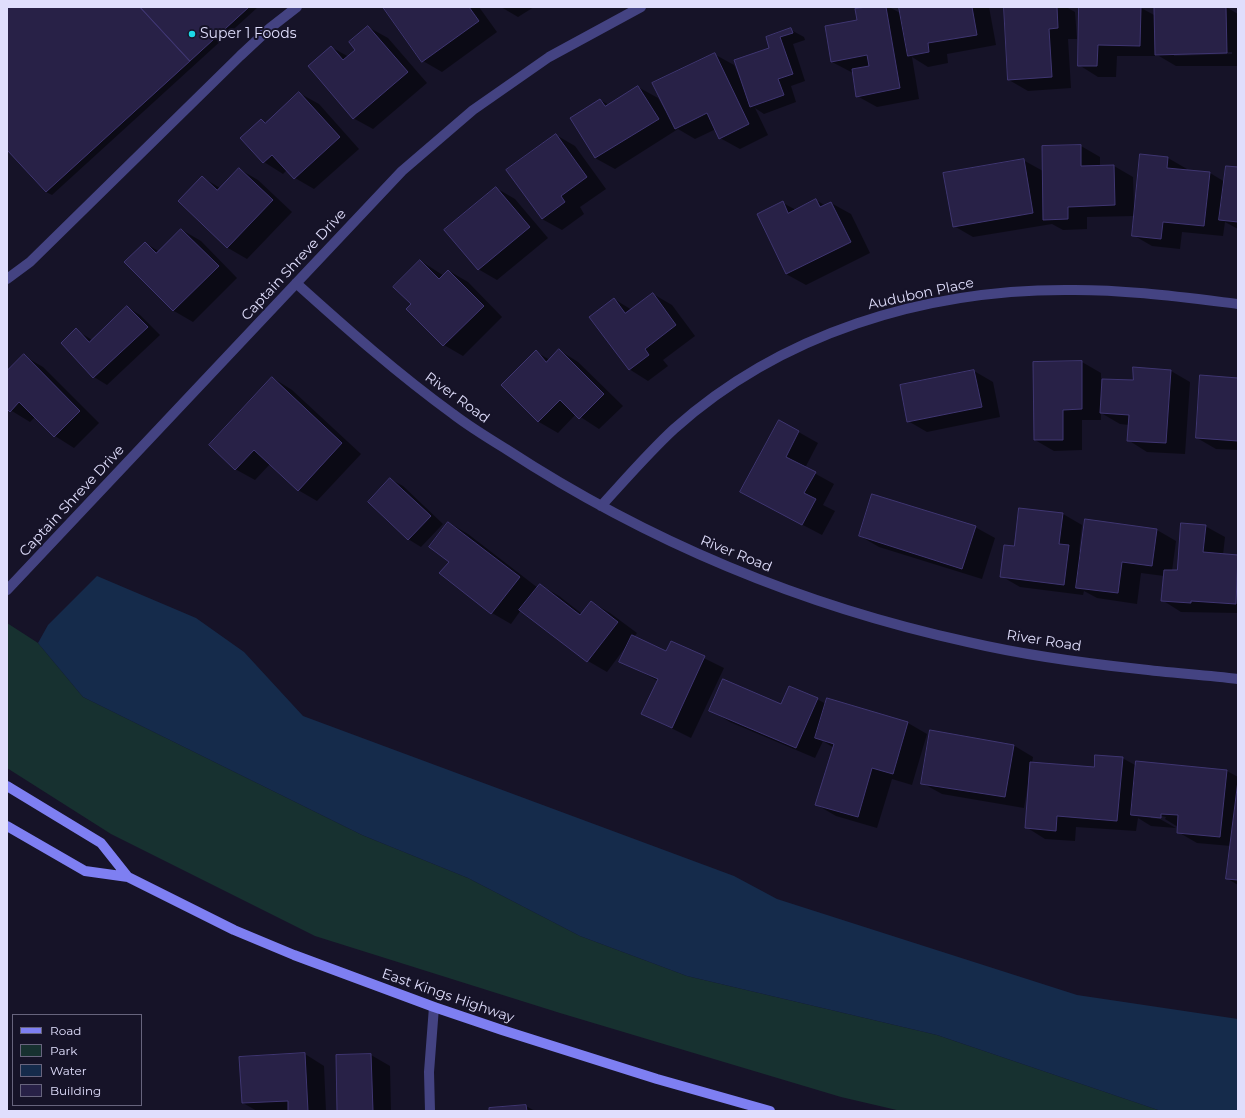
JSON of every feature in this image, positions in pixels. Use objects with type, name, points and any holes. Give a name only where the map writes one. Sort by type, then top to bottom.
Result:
[{"type":"main road","name":"East Kings Highway","points":[[7,786],[101,843],[128,877]]},
{"type":"main road","name":"East Kings Highway","points":[[7,826],[85,871],[128,877],[234,930],[294,955],[434,1007],[658,1079],[770,1111]]},
{"type":"street","points":[[7,279],[30,262],[240,56],[270,28],[297,7]]},
{"type":"street","name":"Captain Shreve Drive","points":[[7,590],[402,171],[473,110],[549,57],[641,7]]},
{"type":"street","name":"River Road","points":[[296,283],[370,350],[455,416],[544,474],[601,506],[680,547],[730,569],[830,605],[881,621],[967,642],[1025,654],[1141,670],[1238,679]]},
{"type":"street","name":"Audubon Place","points":[[601,506],[649,453],[702,405],[746,375],[776,358],[838,329],[870,318],[903,309],[982,295],[1051,290],[1106,290],[1238,304]]},
{"type":"street","points":[[430,1111],[429,1072],[434,1007]]},
{"type":"green space","points":[[7,623],[38,643],[83,697],[362,835],[468,878],[580,936],[687,976],[937,1035],[1161,1111],[901,1111],[841,1097],[560,1013],[315,936],[111,834],[7,768]]},
{"type":"water","points":[[97,576],[196,618],[244,652],[303,716],[734,876],[777,899],[1077,995],[1238,1019],[1238,1111],[1161,1111],[937,1035],[687,976],[580,936],[468,878],[362,835],[83,697],[38,643],[48,625]]},
{"type":"building","points":[[7,7],[140,7],[190,61],[46,192],[7,150]]},
{"type":"building","name":"Super 1 Foods","points":[[140,7],[249,7],[190,61]]},
{"type":"building","points":[[383,7],[469,7],[479,21],[422,62]]},
{"type":"building","points":[[867,7],[886,7],[900,88],[856,97],[852,69],[869,66],[867,55],[831,62],[825,26],[857,20],[855,9]]},
{"type":"building","points":[[899,7],[972,7],[977,35],[928,43],[929,52],[908,56]]},
{"type":"building","points":[[1004,7],[1057,7],[1058,28],[1049,29],[1052,77],[1008,80]]},
{"type":"building","points":[[1079,7],[1141,7],[1140,46],[1098,45],[1097,66],[1078,66]]},
{"type":"building","points":[[1226,7],[1227,53],[1155,55],[1154,8]]},
{"type":"building","points":[[368,26],[408,72],[353,119],[308,66],[331,46],[343,60],[355,50],[349,42]]},
{"type":"building","points":[[791,28],[793,33],[780,37],[793,74],[778,79],[784,95],[750,107],[734,60],[769,48],[766,37]]},
{"type":"building","points":[[715,53],[749,124],[719,139],[707,113],[675,129],[652,83]]},
{"type":"building","points":[[638,86],[659,119],[595,158],[570,118],[600,99],[605,106]]},
{"type":"building","points":[[299,92],[340,137],[294,179],[272,155],[263,163],[240,138],[261,119],[265,123]]},
{"type":"building","points":[[556,134],[587,177],[561,196],[565,202],[542,219],[506,170]]},
{"type":"building","points":[[1081,145],[1081,166],[1114,165],[1115,205],[1068,207],[1068,219],[1043,220],[1042,146]]},
{"type":"building","points":[[1140,154],[1168,157],[1167,168],[1210,172],[1204,226],[1163,222],[1161,239],[1132,236]]},
{"type":"building","points":[[1024,159],[1033,213],[953,227],[943,173]]},
{"type":"building","points":[[1226,166],[1238,167],[1238,222],[1219,220]]},
{"type":"building","points":[[239,168],[273,200],[227,248],[178,201],[202,176],[217,190]]},
{"type":"building","points":[[496,187],[530,227],[478,270],[444,230]]},
{"type":"building","points":[[816,199],[820,207],[831,202],[851,242],[786,274],[757,214],[783,201],[788,213]]},
{"type":"building","points":[[181,229],[219,266],[173,311],[124,262],[145,242],[156,253]]},
{"type":"building","points":[[420,260],[439,279],[448,270],[484,306],[443,346],[406,309],[411,304],[393,287]]},
{"type":"building","points":[[653,293],[676,325],[645,349],[649,355],[629,370],[589,317],[614,298],[625,313]]},
{"type":"building","points":[[127,306],[148,327],[93,378],[61,343],[76,328],[89,342]]},
{"type":"building","points":[[559,349],[604,394],[579,419],[560,400],[538,422],[501,385],[536,350],[546,362]]},
{"type":"building","points":[[24,354],[80,411],[54,437],[19,402],[10,412],[7,409],[7,371]]},
{"type":"building","points":[[1082,361],[1082,409],[1063,410],[1063,440],[1034,440],[1033,362]]},
{"type":"building","points":[[1133,367],[1171,370],[1166,443],[1127,441],[1129,415],[1100,413],[1102,379],[1133,380]]},
{"type":"building","points":[[974,370],[982,407],[907,422],[900,385]]},
{"type":"building","points":[[1200,375],[1238,378],[1238,441],[1196,438]]},
{"type":"building","points":[[272,377],[342,443],[298,491],[254,450],[235,470],[209,445]]},
{"type":"building","points":[[779,420],[799,431],[786,457],[816,472],[804,493],[816,499],[802,525],[740,492]]},
{"type":"building","points":[[390,478],[431,516],[408,540],[368,502]]},
{"type":"building","points":[[872,494],[976,526],[962,569],[859,536]]},
{"type":"building","points":[[1019,508],[1063,513],[1059,544],[1069,545],[1064,585],[1000,577],[1004,545],[1014,546]]},
{"type":"building","points":[[1085,519],[1157,529],[1152,566],[1122,562],[1118,593],[1076,588]]},
{"type":"building","points":[[448,522],[520,577],[491,614],[439,573],[449,562],[429,547]]},
{"type":"building","points":[[1181,523],[1206,525],[1203,552],[1238,555],[1236,604],[1161,601],[1164,570],[1177,570]]},
{"type":"building","points":[[540,584],[580,615],[591,601],[618,622],[587,662],[519,610]]},
{"type":"building","points":[[632,635],[666,651],[671,641],[705,656],[672,728],[641,714],[658,679],[619,662]]},
{"type":"building","points":[[723,679],[781,704],[789,686],[818,698],[796,748],[709,711]]},
{"type":"building","points":[[827,698],[908,722],[893,774],[872,768],[858,817],[815,805],[834,744],[815,738]]},
{"type":"building","points":[[930,730],[1014,745],[1005,797],[921,784]]},
{"type":"building","points":[[1095,755],[1123,757],[1117,821],[1057,816],[1056,831],[1025,828],[1030,762],[1094,767]]},
{"type":"building","points":[[1136,761],[1227,770],[1220,837],[1177,833],[1178,815],[1161,814],[1161,818],[1131,815]]},
{"type":"building","points":[[1238,781],[1238,880],[1226,879]]},
{"type":"building","points":[[305,1053],[308,1111],[288,1111],[288,1101],[242,1103],[239,1057]]},
{"type":"building","points":[[371,1054],[373,1111],[337,1111],[336,1055]]},
{"type":"building","points":[[526,1105],[527,1111],[489,1111],[489,1108]]},
{"type":"place","name":"Super 1 Foods","points":[[192,34]]}]
